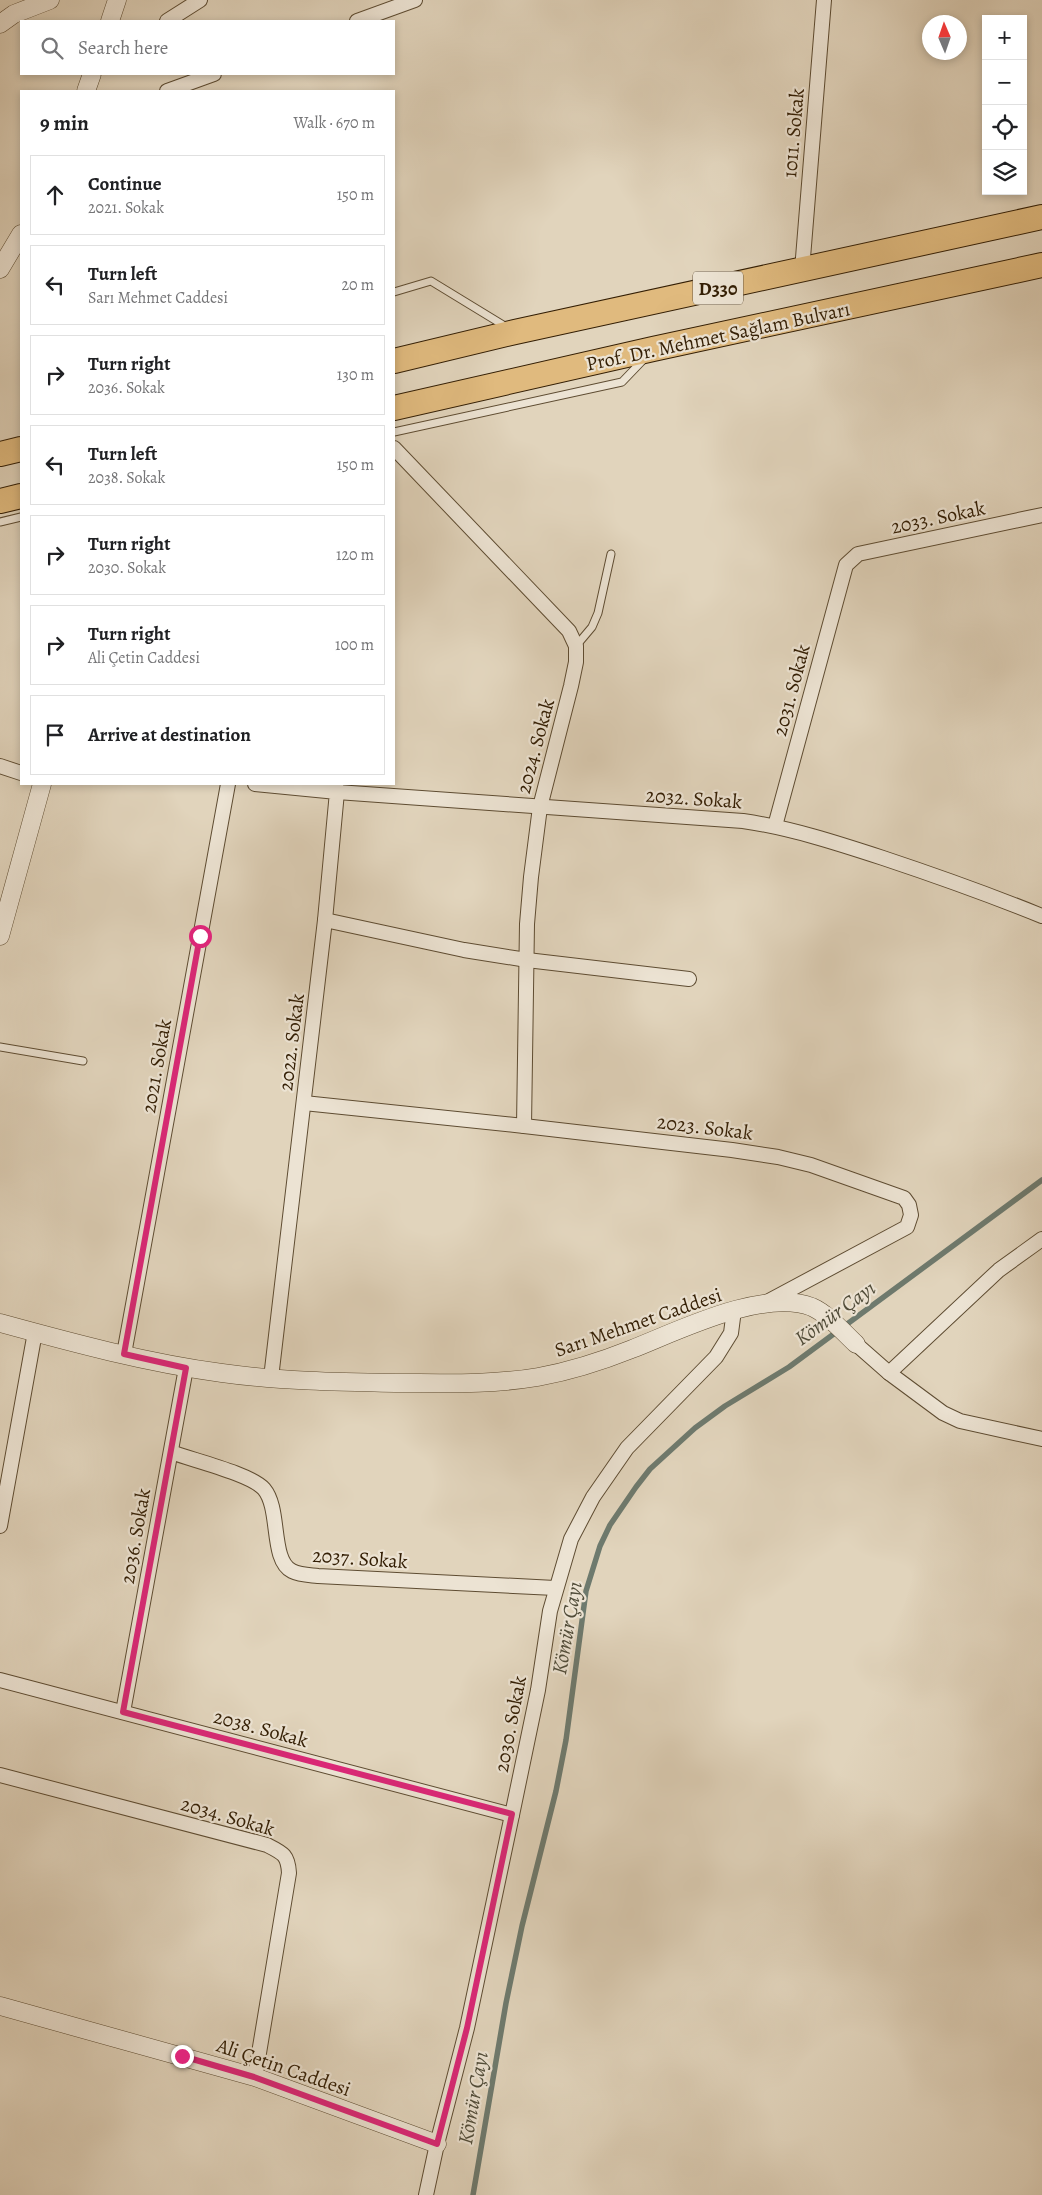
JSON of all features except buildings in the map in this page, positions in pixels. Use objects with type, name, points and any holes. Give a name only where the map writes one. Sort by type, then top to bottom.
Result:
[{"type":"highway","name":"D330","points":[[395,361],[515,332],[1042,217]]},
{"type":"highway","name":"Prof. Dr. Mehmet Sağlam Bulvarı","points":[[395,408],[652,349],[1042,265]]},
{"type":"highway","points":[[0,454],[20,449]]},
{"type":"highway","points":[[0,501],[20,496]]},
{"type":"street","points":[[0,24],[14,14],[50,0]]},
{"type":"street","points":[[110,20],[117,0]]},
{"type":"street","points":[[169,20],[200,0]]},
{"type":"street","points":[[360,20],[415,0]]},
{"type":"street","name":"1011. Sokak","points":[[802,270],[824,0]]},
{"type":"street","points":[[86,90],[92,75]]},
{"type":"street","points":[[170,90],[211,75]]},
{"type":"street","points":[[0,269],[20,236]]},
{"type":"street","points":[[395,449],[569,631],[576,646]]},
{"type":"street","name":"2033. Sokak","points":[[846,565],[858,554],[1042,515]]},
{"type":"street","name":"2031. Sokak","points":[[775,826],[846,565]]},
{"type":"street","name":"2024. Sokak","points":[[524,1126],[527,960],[531,877],[540,806],[571,686],[576,662],[576,646]]},
{"type":"street","points":[[0,766],[20,773]]},
{"type":"street","points":[[0,936],[42,785]]},
{"type":"street","name":"2021. Sokak","points":[[124,1354],[228,785]]},
{"type":"street","points":[[275,785],[336,788]]},
{"type":"street","name":"2032. Sokak","points":[[336,788],[743,821],[775,826],[814,835],[887,859],[976,890],[1042,916]]},
{"type":"street","name":"2022. Sokak","points":[[271,1378],[325,920],[336,788]]},
{"type":"street","points":[[325,920],[464,950],[527,960],[689,978]]},
{"type":"street","name":"2023. Sokak","points":[[304,1103],[524,1126],[778,1157],[811,1165],[904,1198],[910,1205],[911,1215],[907,1227],[764,1304]]},
{"type":"street","points":[[889,1372],[998,1270],[1042,1239]]},
{"type":"street","name":"Sarı Mehmet Caddesi","points":[[0,1323],[186,1368],[271,1378],[460,1384],[538,1377],[602,1361],[734,1310],[764,1304],[800,1304],[813,1307],[826,1316],[889,1372],[943,1413],[960,1421],[1042,1439]]},
{"type":"street","name":"2030. Sokak","points":[[426,2195],[467,2028],[512,1814],[555,1588],[571,1539],[593,1497],[627,1448],[716,1357],[731,1333],[734,1310]]},
{"type":"street","points":[[0,1526],[35,1332]]},
{"type":"street","name":"2036. Sokak","points":[[123,1712],[186,1368]]},
{"type":"street","name":"2037. Sokak","points":[[171,1452],[236,1474],[262,1487],[270,1498],[274,1511],[280,1555],[285,1565],[291,1571],[318,1576],[555,1588]]},
{"type":"street","name":"2038. Sokak","points":[[0,1680],[512,1814]]},
{"type":"street","name":"2034. Sokak","points":[[0,1775],[267,1846],[280,1851],[288,1860],[289,1873],[254,2077]]},
{"type":"street","name":"Ali Çetin Caddesi","points":[[0,2006],[254,2077],[437,2144]]},
{"type":"lane","points":[[395,292],[431,281],[515,332]]},
{"type":"lane","points":[[395,432],[622,382],[652,349]]},
{"type":"lane","points":[[0,522],[20,517]]},
{"type":"lane","points":[[576,646],[592,627],[598,613],[611,554]]},
{"type":"lane","points":[[0,1047],[82,1061]]},
{"type":"waterway","name":"Kömür Çayı","points":[[473,2195],[506,2003],[522,1926],[556,1791],[566,1740],[586,1591],[600,1546],[610,1525],[650,1469],[695,1428],[725,1406],[789,1367],[1042,1180]]},
{"type":"route","points":[[182,2056],[254,2077],[437,2144],[467,2028],[512,1814],[123,1712],[186,1368],[124,1354],[200,936]]}]
